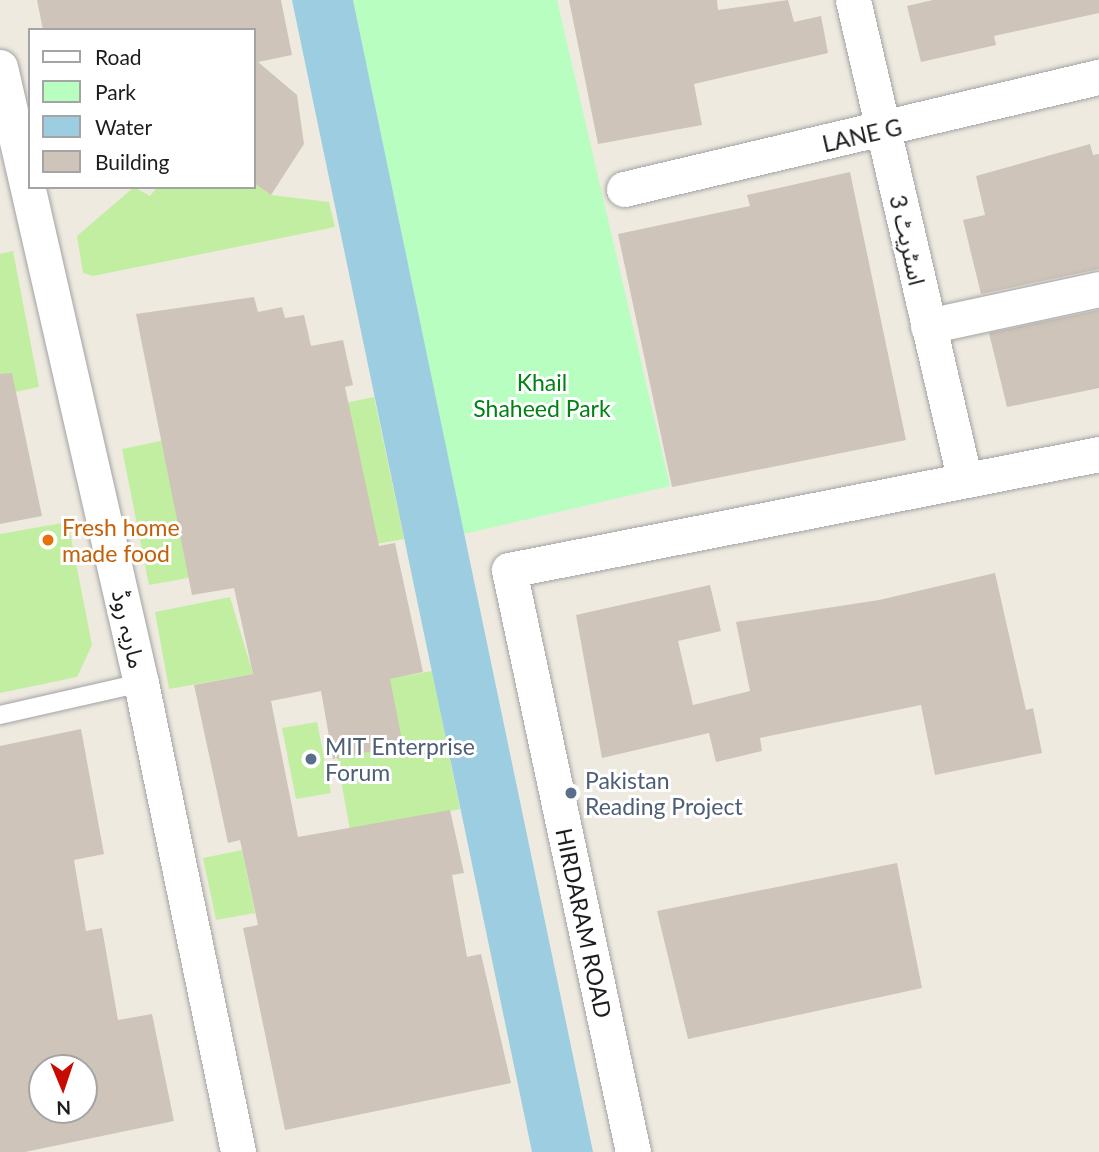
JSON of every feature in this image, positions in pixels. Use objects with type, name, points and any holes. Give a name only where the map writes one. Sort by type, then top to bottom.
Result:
[{"type":"street","name":"اسٹریٹ 3","points":[[853,0],[965,480]]},
{"type":"street","name":"ماریہ روڈ","points":[[0,67],[141,683],[238,1152]]},
{"type":"street","name":"LANE G","points":[[624,189],[883,131],[1099,77]]},
{"type":"street","points":[[928,326],[1099,289]]},
{"type":"street","points":[[965,480],[1099,454]]},
{"type":"street","name":"HIRDARAM ROAD","points":[[633,1152],[509,570],[965,480]]},
{"type":"lane","points":[[0,715],[141,683]]},
{"type":"green space","name":"Khail Shaheed Park","points":[[353,0],[557,0],[670,486],[464,534]]},
{"type":"green space","points":[[256,184],[271,195],[329,202],[335,227],[93,276],[83,273],[77,236],[132,189],[150,196],[155,189],[256,189]]},
{"type":"green space","points":[[13,251],[39,387],[0,395],[0,254]]},
{"type":"green space","points":[[374,397],[404,539],[149,585],[122,449]]},
{"type":"green space","points":[[68,522],[92,645],[77,677],[0,693],[0,534]]},
{"type":"green space","points":[[230,597],[253,674],[169,689],[155,612]]},
{"type":"green space","points":[[432,671],[460,809],[350,830],[337,758],[389,679]]},
{"type":"green space","points":[[317,722],[331,793],[296,799],[282,728]]},
{"type":"green space","points":[[242,850],[255,913],[216,920],[203,858]]},
{"type":"water","points":[[292,0],[353,0],[593,1152],[532,1152]]},
{"type":"building","points":[[37,0],[281,0],[292,55],[258,62],[297,95],[304,144],[271,195],[256,184],[256,28],[43,28]]},
{"type":"building","points":[[569,0],[717,0],[718,10],[788,0],[794,22],[821,16],[828,53],[694,84],[702,125],[598,144]]},
{"type":"building","points":[[933,0],[1099,0],[1099,13],[994,36],[996,45],[921,62],[907,6]]},
{"type":"building","points":[[1090,144],[1093,155],[1099,154],[1099,269],[981,294],[963,220],[985,215],[976,176]]},
{"type":"building","points":[[850,172],[906,440],[672,487],[618,234],[750,206],[747,195]]},
{"type":"building","points":[[254,297],[258,312],[282,307],[285,318],[304,315],[311,346],[343,340],[353,385],[345,387],[379,546],[395,543],[423,672],[390,679],[403,745],[333,759],[321,691],[271,701],[298,837],[450,810],[464,873],[452,875],[467,957],[481,954],[511,1083],[285,1130],[243,928],[258,925],[240,840],[228,843],[194,685],[253,674],[234,588],[192,595],[136,314]]},
{"type":"building","points":[[1099,310],[1099,388],[1007,407],[989,333]]},
{"type":"building","points":[[12,373],[42,516],[0,524],[0,374]]},
{"type":"building","points":[[995,573],[1026,710],[1033,708],[1042,753],[935,775],[921,705],[760,738],[762,751],[716,762],[709,733],[602,758],[576,615],[710,585],[721,631],[678,641],[693,705],[750,691],[736,622],[879,600]]},
{"type":"building","points":[[81,729],[104,854],[74,860],[86,931],[102,928],[118,1020],[152,1014],[174,1121],[25,1152],[0,1152],[0,746]]},
{"type":"building","points":[[897,863],[922,988],[688,1039],[657,911]]},
{"type":"place","name":"Fresh home made food","points":[[48,540]]},
{"type":"place","name":"MIT Enterprise Forum","points":[[311,759]]},
{"type":"place","name":"Pakistan Reading Project","points":[[571,793]]}]
